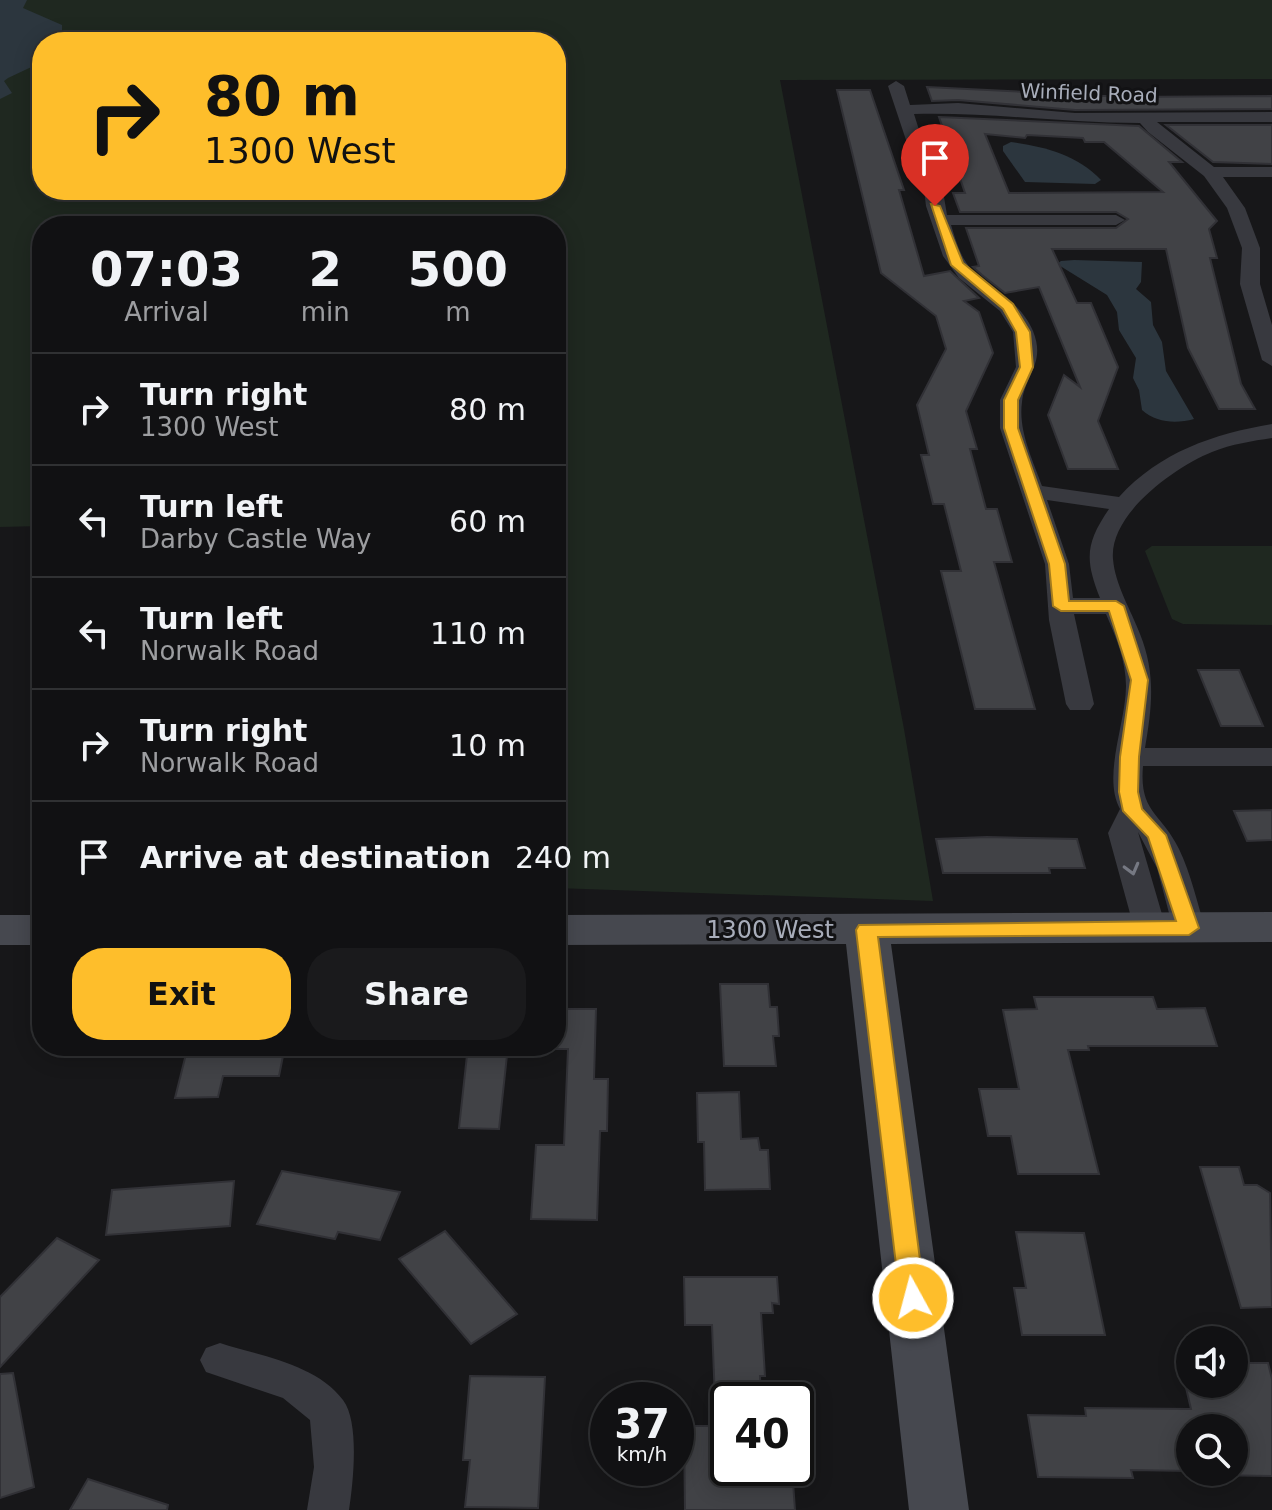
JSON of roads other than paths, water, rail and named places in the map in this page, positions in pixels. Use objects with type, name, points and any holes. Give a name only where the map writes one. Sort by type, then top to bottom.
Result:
[{"type":"street","points":[[896,86],[918,152],[931,173],[939,220],[958,265],[1008,307],[1023,332],[1026,367],[1011,400],[1011,428],[1057,564],[1061,606],[1080,704]]},
{"type":"street","name":"Winfield Road","points":[[904,110],[958,108],[1060,117],[1272,117]]},
{"type":"street","points":[[1145,118],[1154,129],[1210,172],[1236,208],[1248,237],[1250,284],[1264,309],[1272,360]]},
{"type":"street","points":[[1210,172],[1272,172]]},
{"type":"street","points":[[939,220],[1116,220]]},
{"type":"street","points":[[1248,237],[1272,237]]},
{"type":"street","points":[[1169,928],[1123,833],[1133,811],[1128,792],[1129,757],[1140,680],[1101,558],[1101,543],[1112,519],[1124,505],[1177,462],[1195,451],[1244,435],[1272,431]]},
{"type":"street","points":[[1033,493],[1055,493],[1124,505]]},
{"type":"street","points":[[1061,606],[1116,606]]},
{"type":"street","points":[[1129,757],[1272,757]]},
{"type":"street","name":"1300 West","points":[[566,930],[1272,927]]},
{"type":"street","points":[[0,930],[32,930]]},
{"type":"street","points":[[867,930],[939,1510]]},
{"type":"street","points":[[220,1360],[296,1385],[329,1412],[335,1467],[328,1510]]}]
